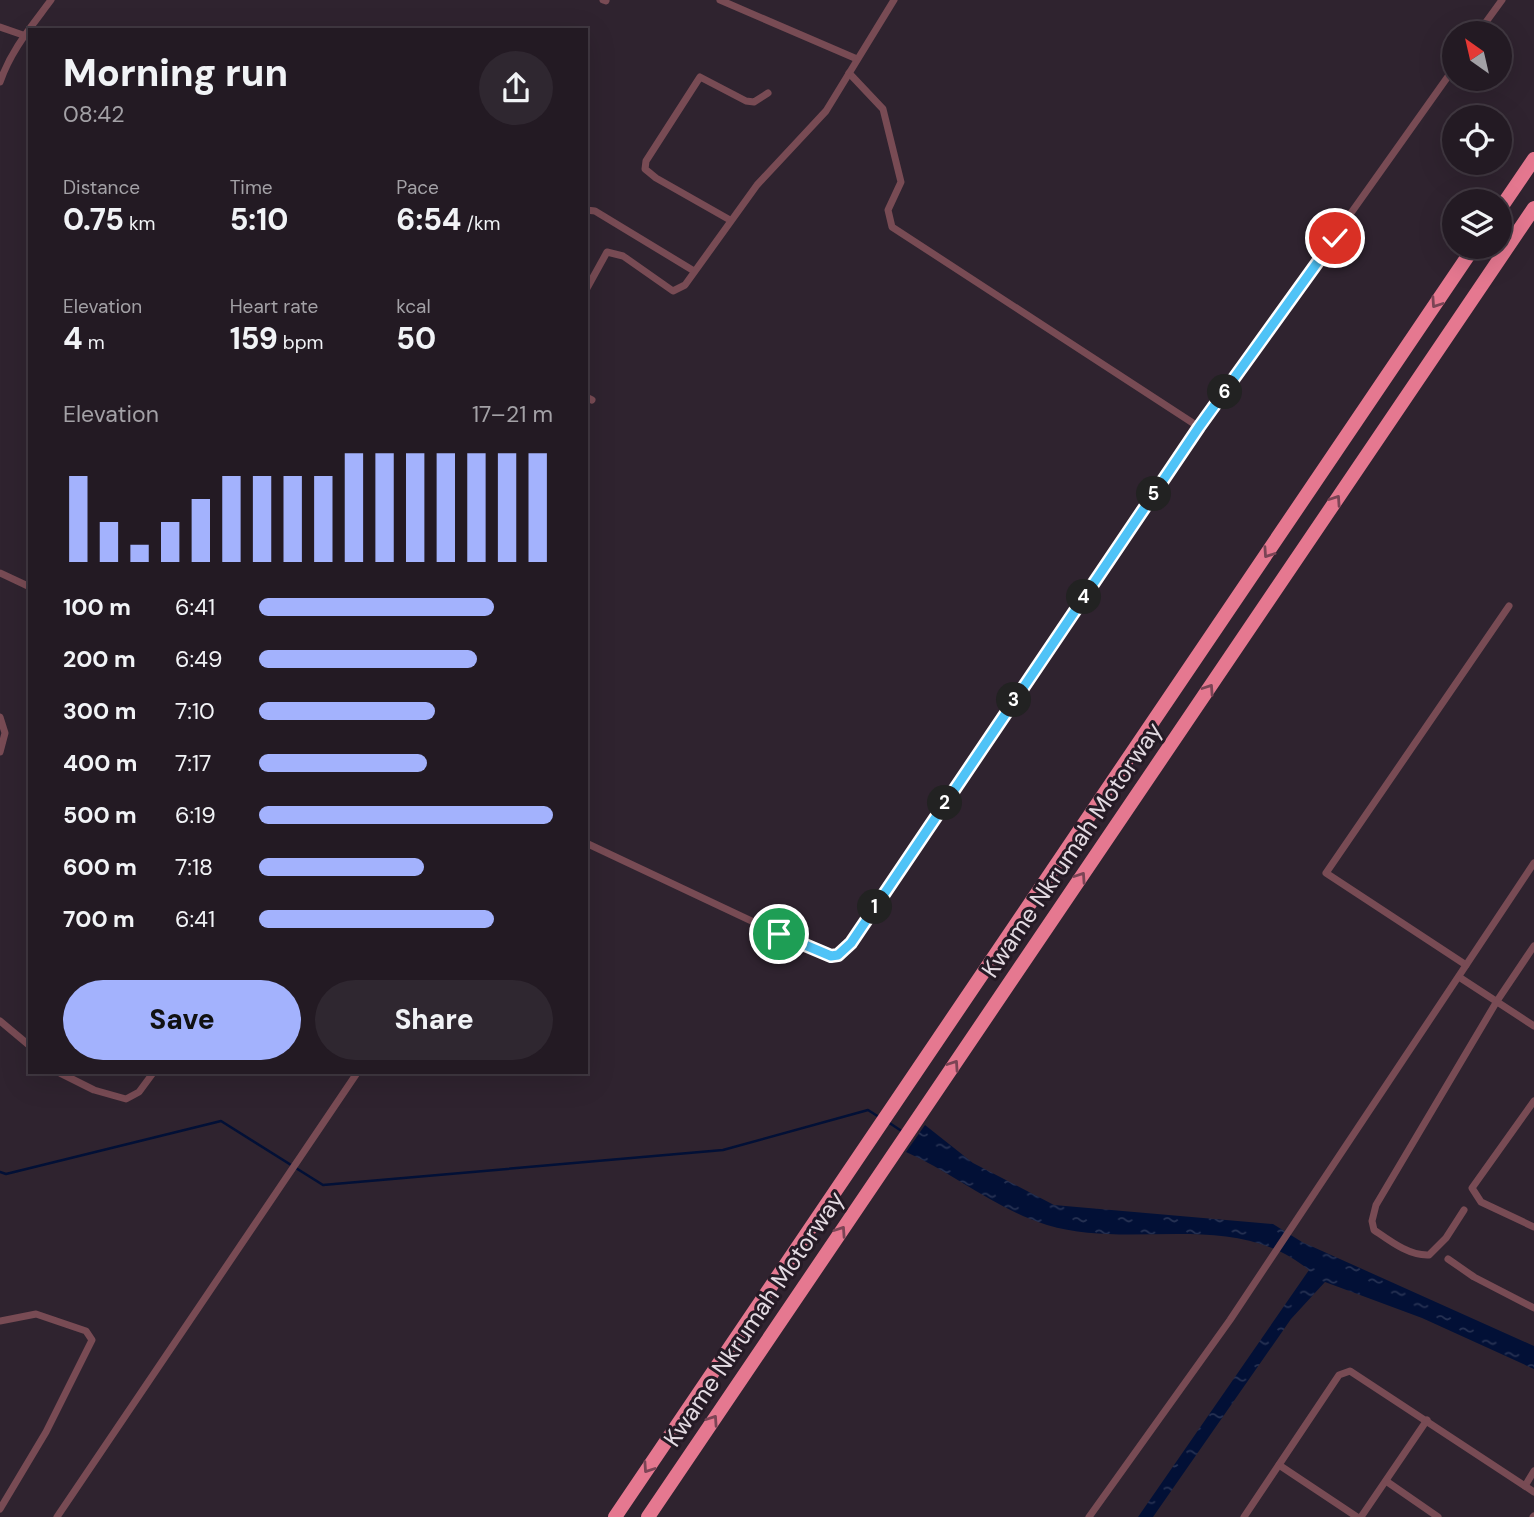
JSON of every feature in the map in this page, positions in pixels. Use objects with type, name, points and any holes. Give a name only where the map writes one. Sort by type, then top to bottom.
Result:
[{"type":"highway","points":[[1512,191],[1534,159]]},
{"type":"highway","name":"Kwame Nkrumah Motorway","points":[[648,1517],[1534,208]]},
{"type":"highway","name":"Kwame Nkrumah Motorway","points":[[615,1517],[1466,259]]},
{"type":"street","points":[[28,28],[49,0]]},
{"type":"street","points":[[720,0],[857,59]]},
{"type":"street","points":[[588,286],[607,252],[623,256],[673,291],[685,285],[757,184],[815,125],[894,0]]},
{"type":"street","points":[[1487,21],[1502,0]]},
{"type":"street","points":[[0,27],[23,35]]},
{"type":"street","points":[[0,82],[6,63],[28,28]]},
{"type":"street","points":[[849,73],[883,110],[901,182],[888,210],[892,227],[1199,427]]},
{"type":"street","points":[[730,219],[656,178],[645,169],[646,161],[700,77],[746,101],[754,102],[768,93]]},
{"type":"street","points":[[588,843],[824,955],[838,955],[845,950],[1199,427],[1442,85]]},
{"type":"street","points":[[588,210],[596,211],[694,271]]},
{"type":"street","points":[[0,573],[28,586]]},
{"type":"street","points":[[1466,965],[1326,873],[1509,606]]},
{"type":"street","points":[[0,717],[5,733],[0,752]]},
{"type":"street","points":[[1089,1517],[1266,1266],[1534,863]]},
{"type":"street","points":[[1464,1210],[1446,1238],[1429,1255],[1418,1256],[1389,1240],[1374,1230],[1372,1221],[1376,1205],[1497,1001],[1534,946]]},
{"type":"street","points":[[1459,977],[1534,1026]]},
{"type":"street","points":[[0,1021],[28,1044]]},
{"type":"street","points":[[62,1074],[94,1090],[126,1099],[139,1092],[152,1074]]},
{"type":"street","points":[[57,1517],[356,1074]]},
{"type":"street","points":[[1534,1101],[1472,1188],[1481,1202],[1534,1227]]},
{"type":"street","points":[[1448,1259],[1474,1278],[1534,1308]]},
{"type":"street","points":[[0,1321],[36,1314],[86,1331],[92,1340],[46,1433],[0,1509]]},
{"type":"street","points":[[1244,1517],[1344,1371],[1357,1373],[1534,1492]]},
{"type":"street","points":[[1279,1465],[1359,1517],[1427,1420]]},
{"type":"street","points":[[1525,1486],[1534,1471]]},
{"type":"street","points":[[1386,1481],[1438,1517]]},
{"type":"water","points":[[925,1125],[973,1163],[1054,1205],[1273,1224],[1302,1242],[1534,1346],[1534,1369],[1422,1318],[1325,1282],[1291,1319],[1153,1517],[1138,1517],[1309,1270],[1279,1251],[1248,1240],[1215,1235],[1080,1232],[1028,1218],[906,1152]]},
{"type":"waterway","points":[[0,1172],[6,1174],[221,1121],[323,1185],[723,1150],[868,1110],[879,1117]]},
{"type":"waterway","points":[[888,1122],[903,1132]]},
{"type":"route","points":[[779,934],[831,956],[838,955],[851,943],[1199,427],[1335,238]]}]
